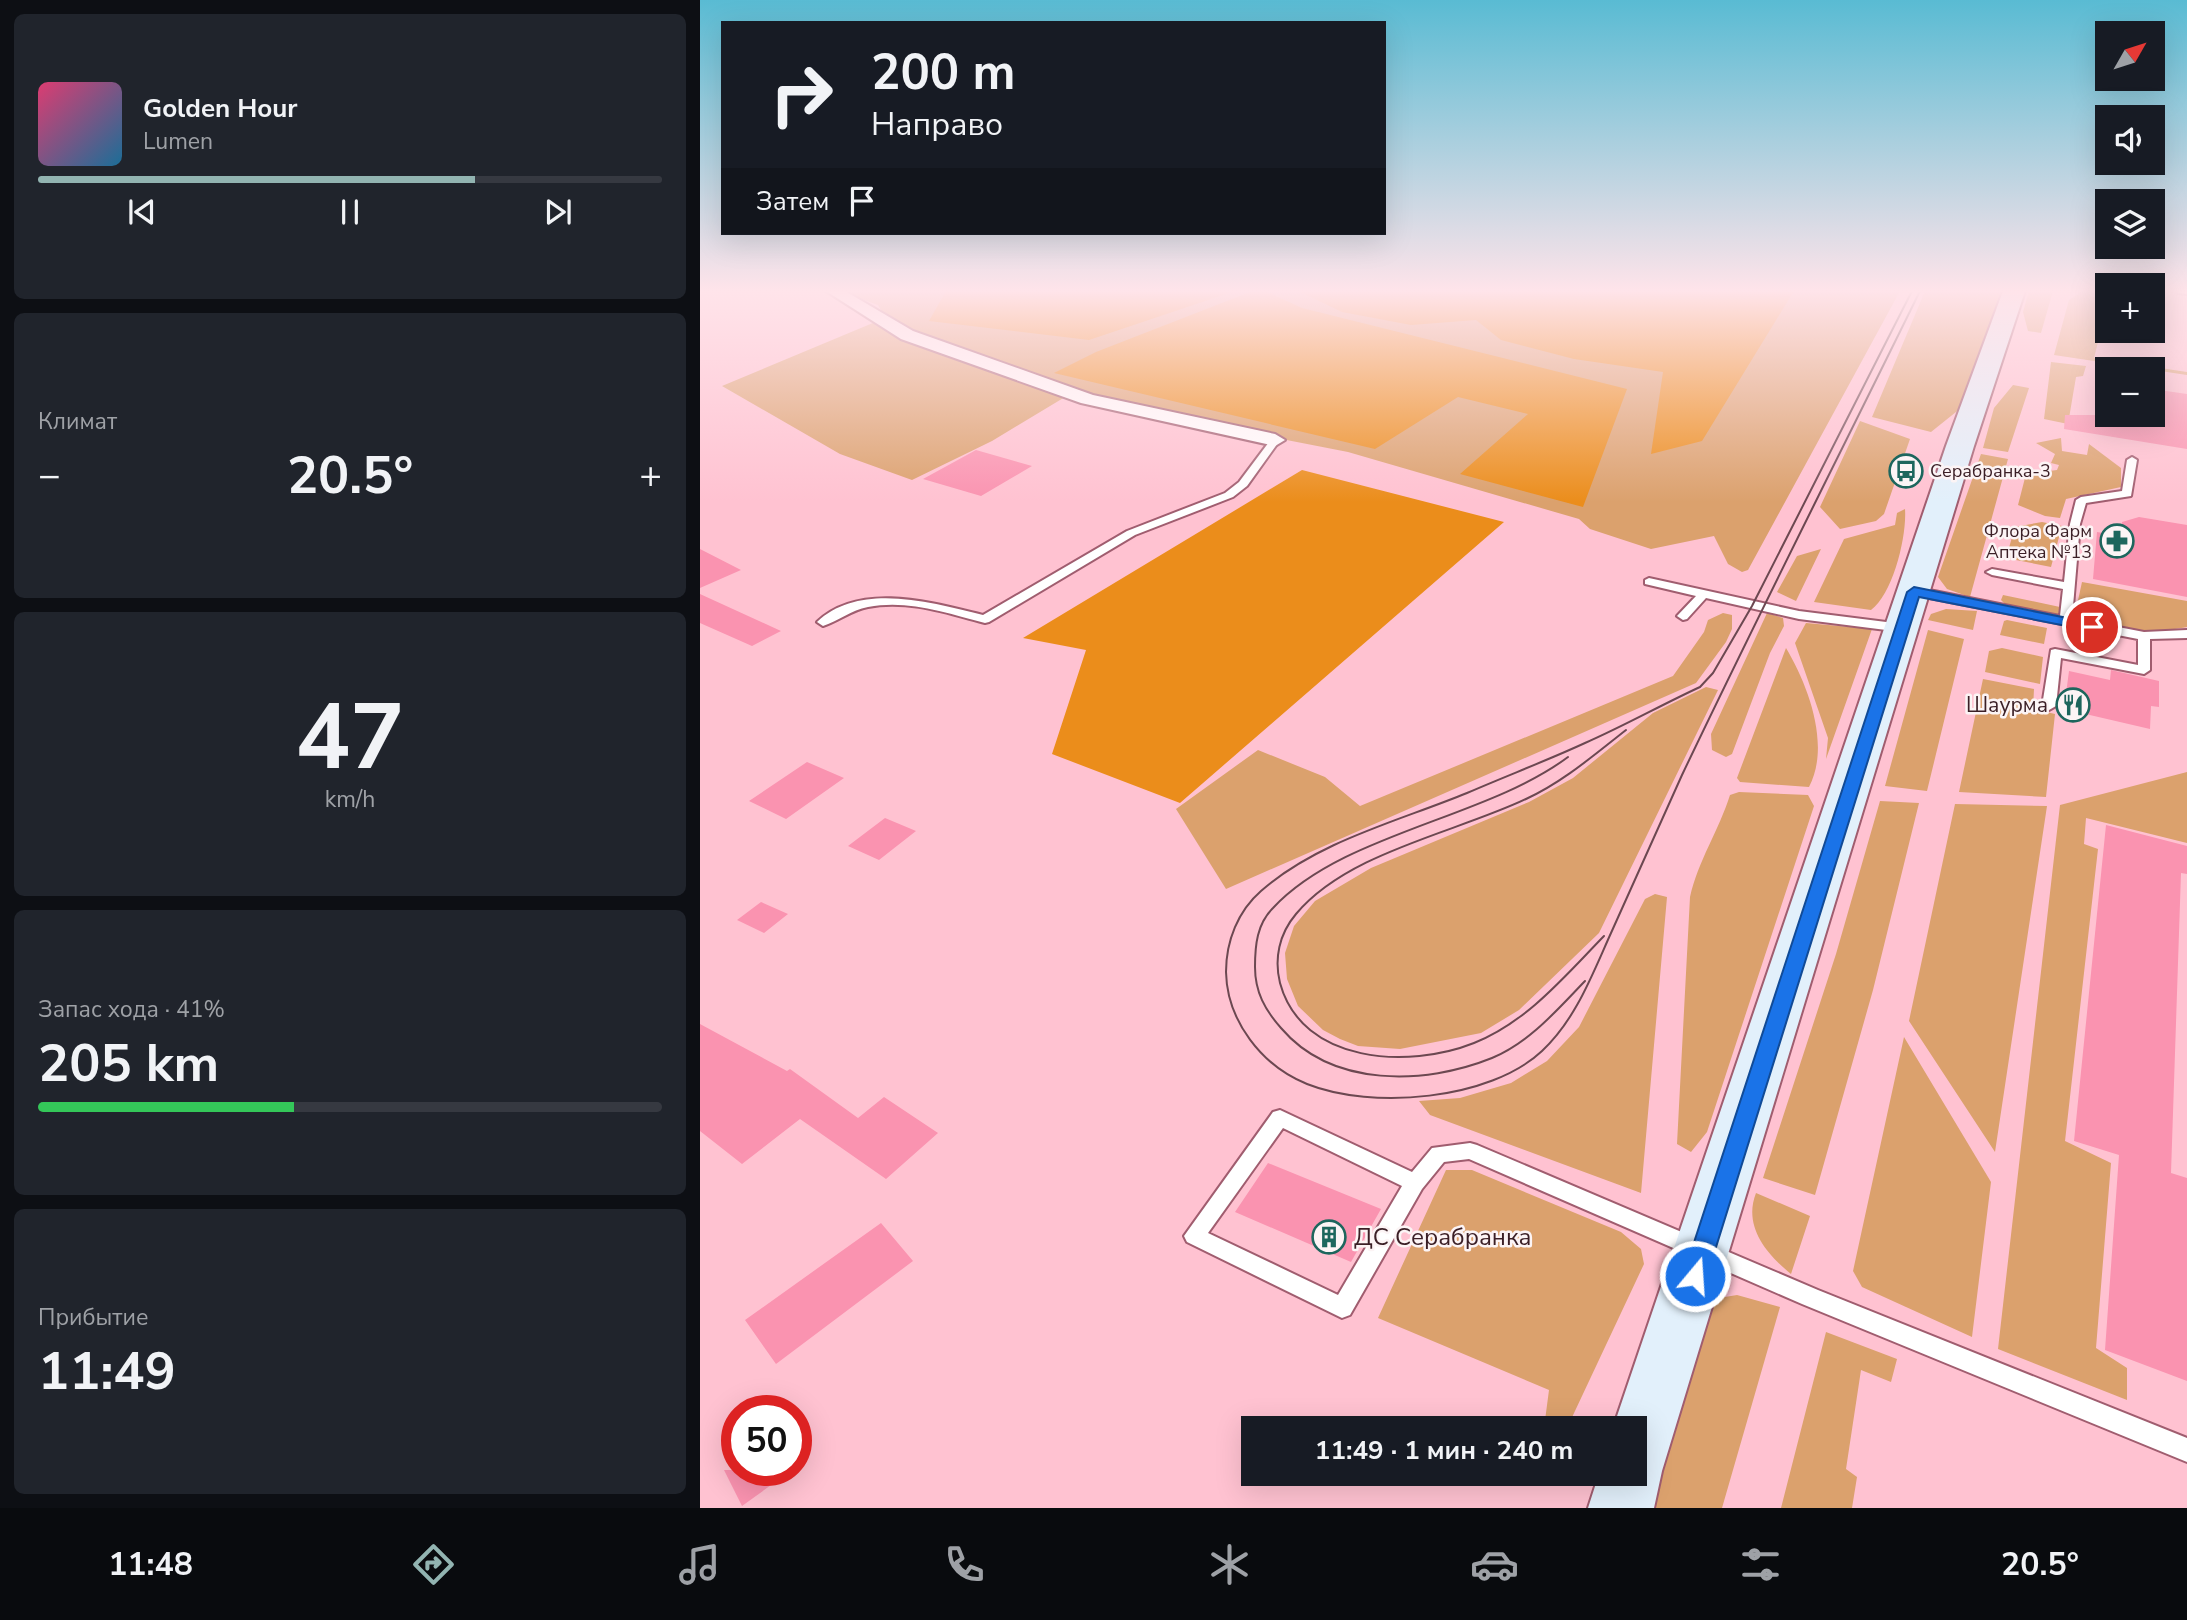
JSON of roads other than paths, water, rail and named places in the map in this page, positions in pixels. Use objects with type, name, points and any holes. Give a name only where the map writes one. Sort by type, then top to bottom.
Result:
[{"type":"main road","points":[[1647,1421],[1991,361]]},
{"type":"main road","points":[[1621,1508],[1627,1486]]},
{"type":"street","points":[[982,361],[1088,399],[1275,440]]},
{"type":"lane","points":[[823,622],[847,607],[881,599],[985,620],[1131,533],[1229,495],[1243,484],[1275,440]]},
{"type":"lane","points":[[2066,622],[2075,524],[2081,500],[2127,494],[2132,460]]},
{"type":"lane","points":[[1992,572],[2069,587]]},
{"type":"lane","points":[[1649,582],[1702,596],[1799,615],[1908,610],[2066,622],[2144,636],[2187,634]]},
{"type":"lane","points":[[1683,616],[1702,596]]},
{"type":"lane","points":[[2049,706],[2055,653],[2144,670],[2144,636]]},
{"type":"lane","points":[[1415,1183],[1280,1118],[1194,1236],[1342,1308],[1415,1183],[1439,1154],[1470,1151],[1703,1251],[2187,1450]]},
{"type":"tram line","points":[[1876,361],[1752,606],[1713,673],[1700,687],[1556,756],[1333,845],[1283,874],[1253,899],[1235,927],[1228,949],[1226,972],[1228,990],[1240,1024],[1262,1054],[1276,1066],[1307,1084],[1364,1097],[1396,1098],[1462,1090],[1492,1080],[1520,1068],[1554,1038],[1574,1011],[1590,980],[1682,775],[1885,361]]},
{"type":"tram line","points":[[1604,936],[1544,997],[1511,1023],[1474,1043],[1419,1056],[1390,1057],[1361,1053],[1334,1044],[1310,1030],[1292,1010],[1278,974],[1279,947],[1285,930],[1296,914],[1318,893],[1373,859],[1540,792],[1578,768],[1626,730]]},
{"type":"tram line","points":[[1568,757],[1497,796],[1337,861],[1302,883],[1273,908],[1263,921],[1256,943],[1255,976],[1259,993],[1270,1014],[1302,1048],[1326,1062],[1380,1076],[1438,1073],[1492,1058],[1519,1043],[1542,1024],[1585,981]]},
{"type":"place","name":"Серабранка-3","points":[[1906,471]]},
{"type":"place","name":"Флора Фарм Аптека №13","points":[[2117,541]]},
{"type":"place","name":"Шаурма","points":[[2073,705]]},
{"type":"place","name":"ДС Серабранка","points":[[1329,1237]]}]
